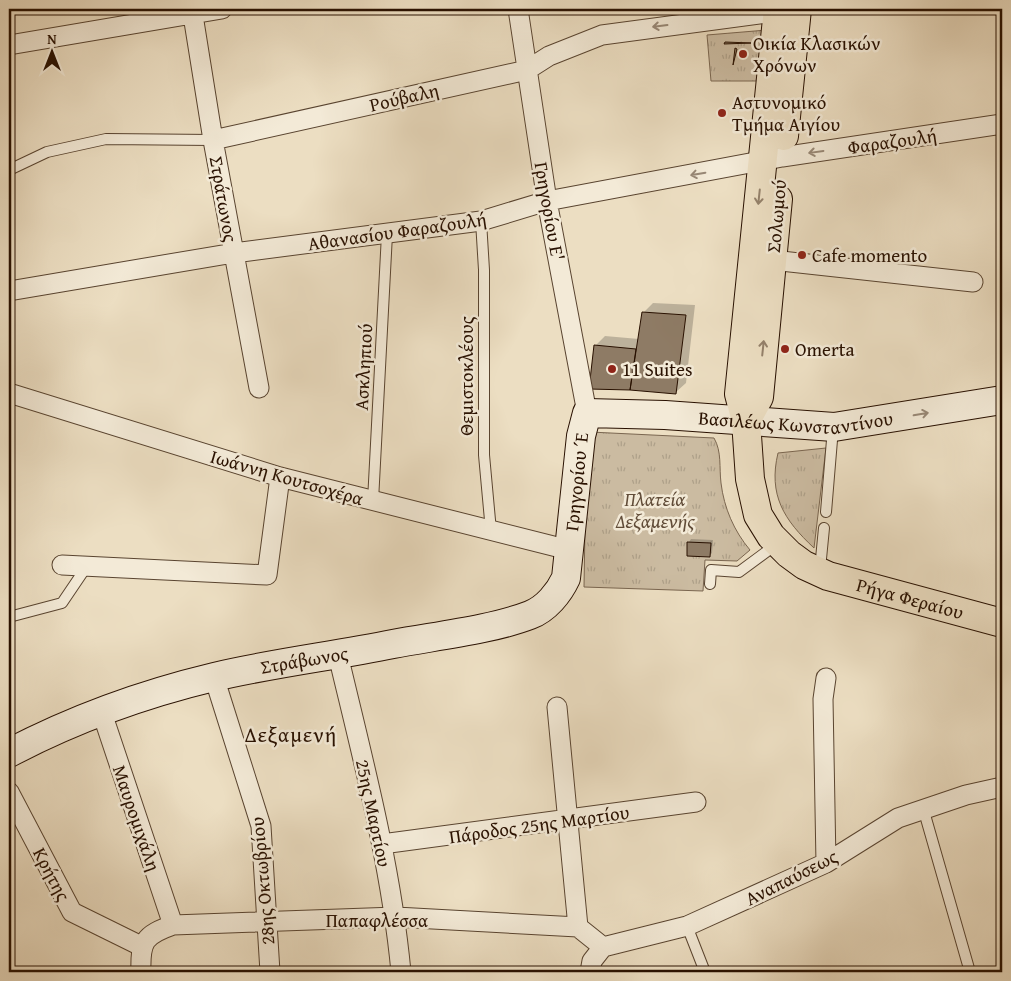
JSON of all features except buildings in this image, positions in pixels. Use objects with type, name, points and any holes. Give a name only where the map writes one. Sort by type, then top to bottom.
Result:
[{"type":"main road","name":"Σολωμού","points":[[788,9],[772,159],[739,394],[746,421],[747,459],[753,498],[762,523],[778,544],[804,565],[819,572]]},
{"type":"main road","name":"Σολωμού","points":[[746,421],[759,397],[772,260],[772,159]]},
{"type":"main road","name":"Ρήγα Φεραίου","points":[[819,572],[866,588],[1002,623]]},
{"type":"street","points":[[9,45],[193,11],[222,9]]},
{"type":"street","name":"Γρηγορίου Ε'","points":[[518,9],[547,201],[587,413]]},
{"type":"street","name":"Ρούβαλη","points":[[214,140],[527,70],[549,56],[602,35],[788,9]]},
{"type":"street","name":"Στράτωνος","points":[[193,11],[214,140],[259,388]]},
{"type":"street","name":"Φαραζουλή","points":[[772,159],[1002,124]]},
{"type":"street","name":"Αθανασίου Φαραζουλή","points":[[9,290],[234,253],[481,221],[547,201],[772,159]]},
{"type":"street","points":[[772,260],[973,282]]},
{"type":"street","name":"Ιωάννη Κουτσοχέρα","points":[[9,393],[280,477],[569,550]]},
{"type":"street","name":"Βασιλέως Κωνσταντίνου","points":[[587,413],[834,427],[1002,400]]},
{"type":"street","name":"Γρηγορίου Έ","points":[[569,550],[582,436],[587,413]]},
{"type":"street","points":[[62,565],[267,575],[280,477]]},
{"type":"street","name":"Στράβωνος","points":[[9,752],[44,734],[101,710],[214,677],[338,655],[499,623],[532,614],[560,591],[566,578],[569,550]]},
{"type":"street","name":"25ης Μαρτίου","points":[[338,655],[382,844],[396,917],[401,972]]},
{"type":"street","name":"28ης Οκτωβρίου","points":[[214,677],[261,826],[270,972]]},
{"type":"street","points":[[826,678],[823,699],[826,863]]},
{"type":"street","points":[[557,707],[578,927],[603,947],[592,961],[590,972]]},
{"type":"street","name":"Μαυρομιχάλη","points":[[101,710],[173,925]]},
{"type":"street","name":"Αναπαύσεως","points":[[603,947],[687,926],[826,863],[898,818],[966,795],[1002,787]]},
{"type":"street","name":"Κρήτης","points":[[9,792],[72,912],[145,943]]},
{"type":"street","name":"Πάροδος 25ης Μαρτίου","points":[[382,844],[696,802]]},
{"type":"street","name":"Παπαφλέσσα","points":[[145,943],[154,932],[173,925],[396,917],[578,927]]},
{"type":"street","points":[[141,972],[140,952],[145,943]]},
{"type":"lane","name":"Ρούβαλη","points":[[9,170],[47,152],[106,139],[214,140]]},
{"type":"lane","name":"Θεμιστοκλέους","points":[[481,221],[484,270],[484,455],[491,531]]},
{"type":"lane","name":"Ασκληπιού","points":[[374,501],[387,234]]},
{"type":"lane","points":[[826,512],[834,427]]},
{"type":"lane","points":[[819,572],[824,528]]},
{"type":"lane","points":[[710,584],[711,570],[739,572],[778,544]]},
{"type":"lane","points":[[9,617],[62,603],[86,566]]},
{"type":"lane","points":[[923,808],[970,972]]},
{"type":"lane","points":[[687,926],[704,972]]},
{"type":"green space","points":[[767,30],[762,81],[711,81],[707,35]]},
{"type":"green space","name":"Πλατεία Δεξαμενής","points":[[590,432],[714,438],[719,454],[722,492],[727,510],[739,535],[750,550],[737,561],[705,560],[703,591],[584,587]]},
{"type":"green space","points":[[826,448],[814,548],[794,527],[781,506],[775,482],[775,468],[778,453]]},
{"type":"place","name":"Οικία Κλασικών Χρόνων","points":[[743,54]]},
{"type":"place","name":"Αστυνομικό Τμήμα Αιγίου","points":[[722,113]]},
{"type":"place","name":"Cafe momento","points":[[802,255]]},
{"type":"place","name":"Omerta","points":[[785,349]]},
{"type":"place","name":"11 Suites","points":[[612,369]]},
{"type":"district","name":"Δεξαμενή","points":[[291,734]]}]
